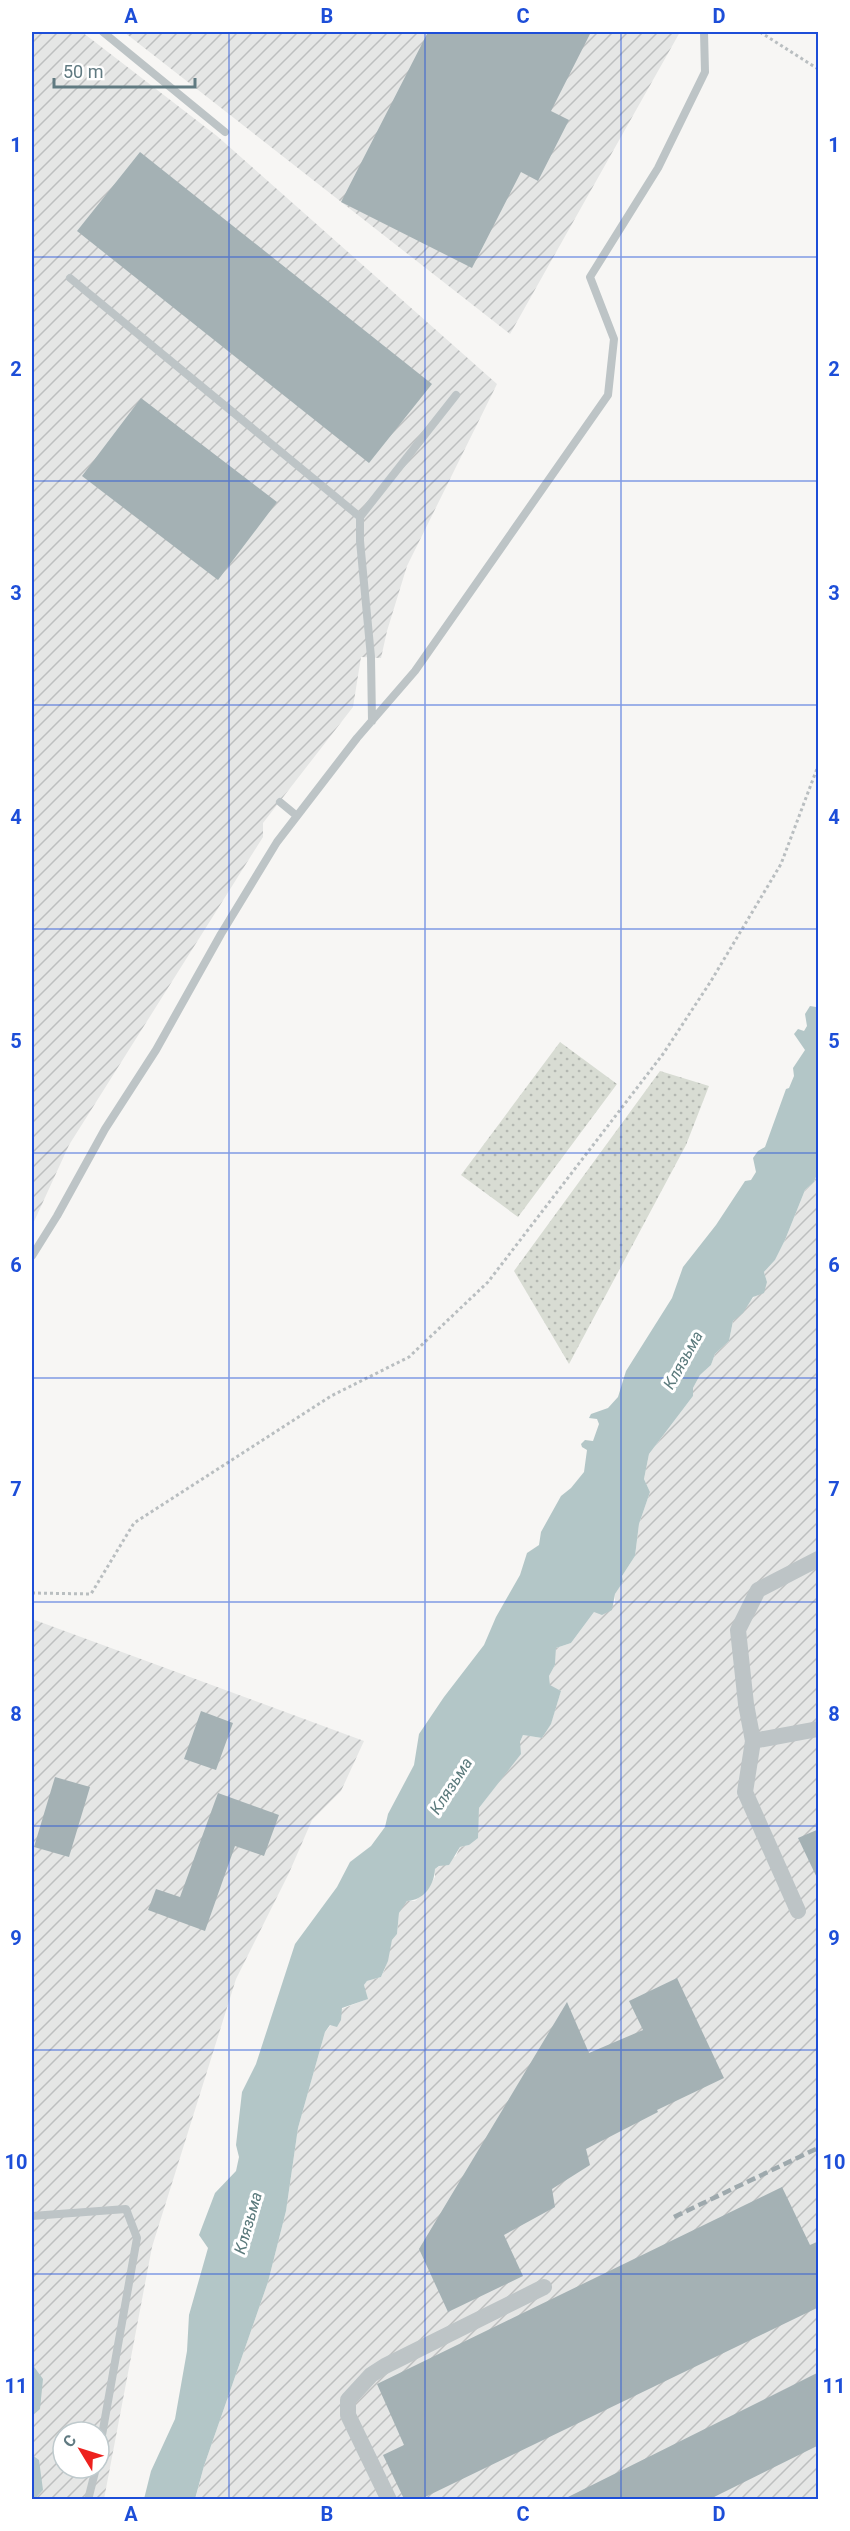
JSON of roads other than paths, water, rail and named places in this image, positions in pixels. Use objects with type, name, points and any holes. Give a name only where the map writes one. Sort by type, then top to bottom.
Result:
[{"type":"street","points":[[798,1911],[745,1792],[753,1741],[746,1704],[738,1630],[758,1590],[819,1558]]},
{"type":"street","points":[[753,1741],[819,1729]]},
{"type":"street","points":[[389,2499],[348,2415],[348,2400],[371,2375],[386,2366],[544,2287]]},
{"type":"lane","points":[[103,32],[225,132]]},
{"type":"lane","points":[[32,1256],[105,1129],[156,1050],[277,842],[372,721],[415,671],[608,395],[614,339],[590,277],[658,168],[705,72],[704,32]]},
{"type":"lane","points":[[70,278],[360,517]]},
{"type":"lane","points":[[372,721],[371,657],[360,541],[360,517],[456,394]]},
{"type":"lane","points":[[280,802],[297,816]]},
{"type":"lane","points":[[32,2216],[126,2209],[137,2238],[105,2420]]},
{"type":"lane","points":[[88,2499],[93,2480]]},
{"type":"water","name":"Клязьма","points":[[818,1002],[818,1172],[814,1182],[805,1190],[775,1260],[764,1272],[767,1282],[764,1293],[753,1297],[743,1313],[733,1321],[729,1341],[715,1354],[711,1365],[700,1375],[693,1388],[693,1396],[649,1454],[644,1479],[650,1492],[639,1524],[635,1556],[622,1576],[623,1582],[615,1594],[612,1610],[602,1615],[594,1612],[571,1643],[556,1648],[555,1665],[549,1676],[550,1685],[561,1691],[551,1724],[542,1738],[523,1735],[520,1742],[521,1754],[479,1808],[478,1838],[469,1845],[460,1847],[449,1865],[435,1869],[433,1881],[423,1895],[407,1901],[399,1913],[397,1934],[392,1940],[388,1961],[381,1977],[367,1981],[364,1985],[368,1999],[342,2008],[341,2020],[337,2027],[330,2025],[325,2032],[298,2128],[286,2211],[268,2282],[204,2466],[195,2499],[144,2499],[151,2471],[175,2419],[187,2351],[189,2315],[208,2248],[199,2235],[215,2193],[236,2171],[239,2157],[236,2145],[242,2092],[256,2064],[295,1944],[337,1887],[350,1862],[371,1846],[385,1827],[388,1814],[414,1765],[419,1734],[484,1645],[496,1617],[520,1575],[527,1553],[539,1545],[541,1532],[561,1496],[584,1472],[587,1450],[581,1444],[585,1440],[593,1441],[599,1424],[597,1419],[589,1418],[591,1414],[608,1408],[618,1397],[626,1371],[672,1298],[683,1267],[716,1225],[745,1181],[751,1180],[756,1172],[753,1158],[765,1147],[786,1089],[789,1088],[794,1076],[793,1068],[805,1050],[794,1034],[798,1029],[804,1031],[807,1026],[805,1014],[810,1006],[816,1007]]},
{"type":"water","points":[[32,2364],[43,2379],[40,2409],[32,2416]]},
{"type":"water","points":[[32,2455],[39,2460],[43,2490],[35,2499],[32,2499]]},
{"type":"railway","points":[[674,2217],[818,2148]]}]
